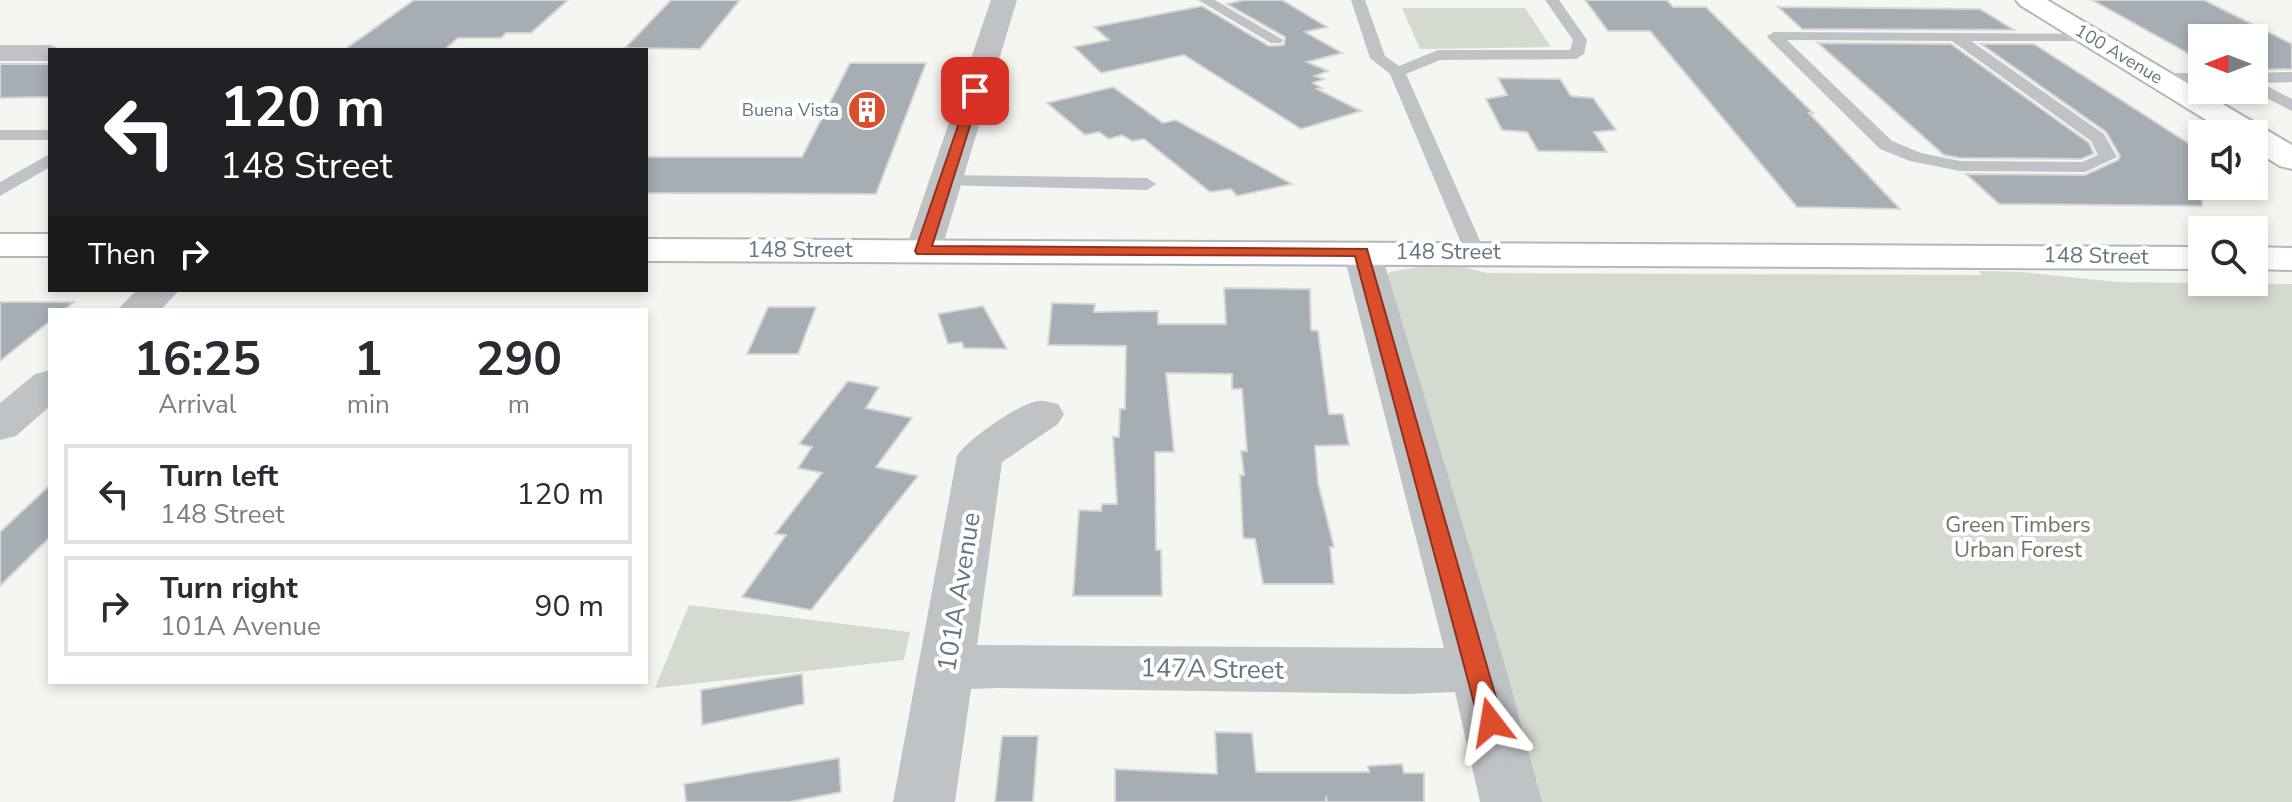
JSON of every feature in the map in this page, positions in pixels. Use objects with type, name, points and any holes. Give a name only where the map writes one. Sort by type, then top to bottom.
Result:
[{"type":"main road","name":"100 Avenue","points":[[2029,0],[2227,120]]},
{"type":"main road","name":"100 Avenue","points":[[2268,145],[2292,159]]},
{"type":"main road","points":[[0,245],[48,245]]},
{"type":"main road","name":"148 Street","points":[[648,250],[2188,258]]},
{"type":"main road","points":[[2268,258],[2292,259]]},
{"type":"street","points":[[923,251],[1004,0]]},
{"type":"street","points":[[0,53],[48,53]]},
{"type":"street","points":[[1362,252],[1478,669],[1511,802]]},
{"type":"street","points":[[139,308],[158,292]]},
{"type":"street","points":[[0,426],[48,385]]},
{"type":"street","name":"101A Avenue","points":[[924,802],[980,456],[1042,414]]},
{"type":"street","name":"147A Street","points":[[947,668],[998,666],[1406,672],[1478,669]]},
{"type":"lane","points":[[1205,0],[1276,40]]},
{"type":"lane","points":[[1358,0],[1378,58],[1397,72],[1475,252]]},
{"type":"lane","points":[[1397,72],[1438,55],[1576,54],[1580,40],[1552,0]]},
{"type":"lane","points":[[1955,37],[2098,138],[2108,157],[2085,167],[1960,166],[1916,157],[1886,145],[1774,36],[2091,37]]},
{"type":"lane","points":[[2268,78],[2292,77]]},
{"type":"lane","points":[[2157,78],[2188,78]]},
{"type":"lane","points":[[2268,93],[2292,106]]},
{"type":"lane","points":[[0,135],[48,135]]},
{"type":"lane","points":[[0,190],[48,160]]},
{"type":"lane","points":[[946,181],[1147,184]]},
{"type":"green space","points":[[1402,8],[1525,8],[1551,47],[1420,49]]},
{"type":"green space","name":"Green Timbers Urban Forest","points":[[1423,266],[1463,267],[1487,273],[1982,275],[1979,271],[2021,272],[2117,282],[2188,283],[2188,296],[2268,296],[2268,284],[2292,284],[2292,802],[1524,802],[1383,280],[1390,272]]},
{"type":"green space","points":[[689,605],[910,632],[904,660],[655,688]]},
{"type":"building","points":[[414,0],[568,0],[531,33],[506,33],[501,38],[458,38],[446,48],[347,48]]},
{"type":"building","points":[[671,0],[740,0],[700,49],[625,48]]},
{"type":"building","points":[[1244,0],[1282,0],[1327,27],[1305,32],[1342,53],[1307,62],[1328,71],[1315,76],[1324,79],[1313,83],[1322,88],[1317,89],[1361,111],[1301,129],[1184,55],[1101,73],[1074,47],[1109,40],[1094,27],[1202,6],[1269,46],[1284,45],[1285,37],[1227,4]]},
{"type":"building","points":[[1585,0],[1667,0],[1673,7],[1706,7],[1813,113],[1809,113],[1900,209],[1797,207],[1650,31],[1608,31]]},
{"type":"building","points":[[2092,0],[2204,0],[2252,24],[2188,24],[2188,53]]},
{"type":"building","points":[[1778,7],[1980,9],[2014,30],[1802,29]]},
{"type":"building","points":[[2268,32],[2292,44],[2292,69],[2268,70]]},
{"type":"building","points":[[1818,43],[1951,44],[2089,143],[2094,154],[2081,159],[1960,158],[1944,155]]},
{"type":"building","points":[[1981,44],[2034,44],[2188,143],[2188,200],[2202,200],[2202,206],[1999,204],[1966,174],[2085,175],[2118,160],[2120,156],[2106,132]]},
{"type":"building","name":"Buena Vista","points":[[850,63],[926,63],[876,194],[648,193],[648,157],[802,157]]},
{"type":"building","points":[[0,64],[48,64],[48,97],[0,98]]},
{"type":"building","points":[[1498,78],[1560,79],[1571,96],[1593,98],[1616,130],[1594,132],[1607,152],[1538,151],[1527,132],[1502,130],[1486,99],[1507,95]]},
{"type":"building","points":[[1113,87],[1163,123],[1176,120],[1292,184],[1237,196],[1231,189],[1210,192],[1144,139],[1132,141],[1122,135],[1109,139],[1099,132],[1085,135],[1047,103]]},
{"type":"building","points":[[1224,288],[1310,289],[1311,330],[1318,331],[1329,414],[1343,414],[1349,445],[1315,446],[1318,483],[1334,547],[1330,547],[1334,584],[1263,584],[1255,539],[1243,538],[1240,475],[1244,475],[1241,451],[1247,451],[1242,389],[1232,389],[1232,374],[1166,373],[1174,452],[1155,452],[1156,550],[1161,550],[1162,596],[1073,596],[1079,510],[1101,511],[1102,504],[1117,504],[1113,437],[1119,437],[1120,409],[1125,409],[1126,346],[1048,345],[1052,303],[1095,304],[1094,312],[1158,311],[1158,324],[1226,324]]},
{"type":"building","points":[[0,302],[74,302],[66,308],[48,308],[48,323],[0,361]]},
{"type":"building","points":[[983,306],[1007,349],[964,348],[962,342],[948,344],[938,314]]},
{"type":"building","points":[[768,307],[816,307],[798,354],[747,354]]},
{"type":"building","points":[[848,381],[879,387],[866,408],[912,418],[876,467],[918,476],[811,610],[742,597],[786,535],[775,534],[822,473],[798,468],[812,447],[799,444]]},
{"type":"building","points":[[48,487],[48,539],[0,586],[0,532]]},
{"type":"building","points":[[802,674],[804,704],[702,725],[701,690]]},
{"type":"building","points":[[1215,732],[1252,733],[1256,772],[1369,772],[1368,766],[1402,764],[1404,773],[1424,773],[1424,802],[1327,802],[1326,796],[1326,802],[1115,802],[1115,769],[1217,774]]},
{"type":"building","points":[[1002,736],[1038,736],[1033,802],[995,802]]},
{"type":"building","points":[[839,758],[841,792],[789,802],[686,802],[684,784]]},
{"type":"place","name":"Buena Vista","points":[[867,110]]},
{"type":"route","points":[[975,91],[923,251],[1362,252],[1491,722]]}]
